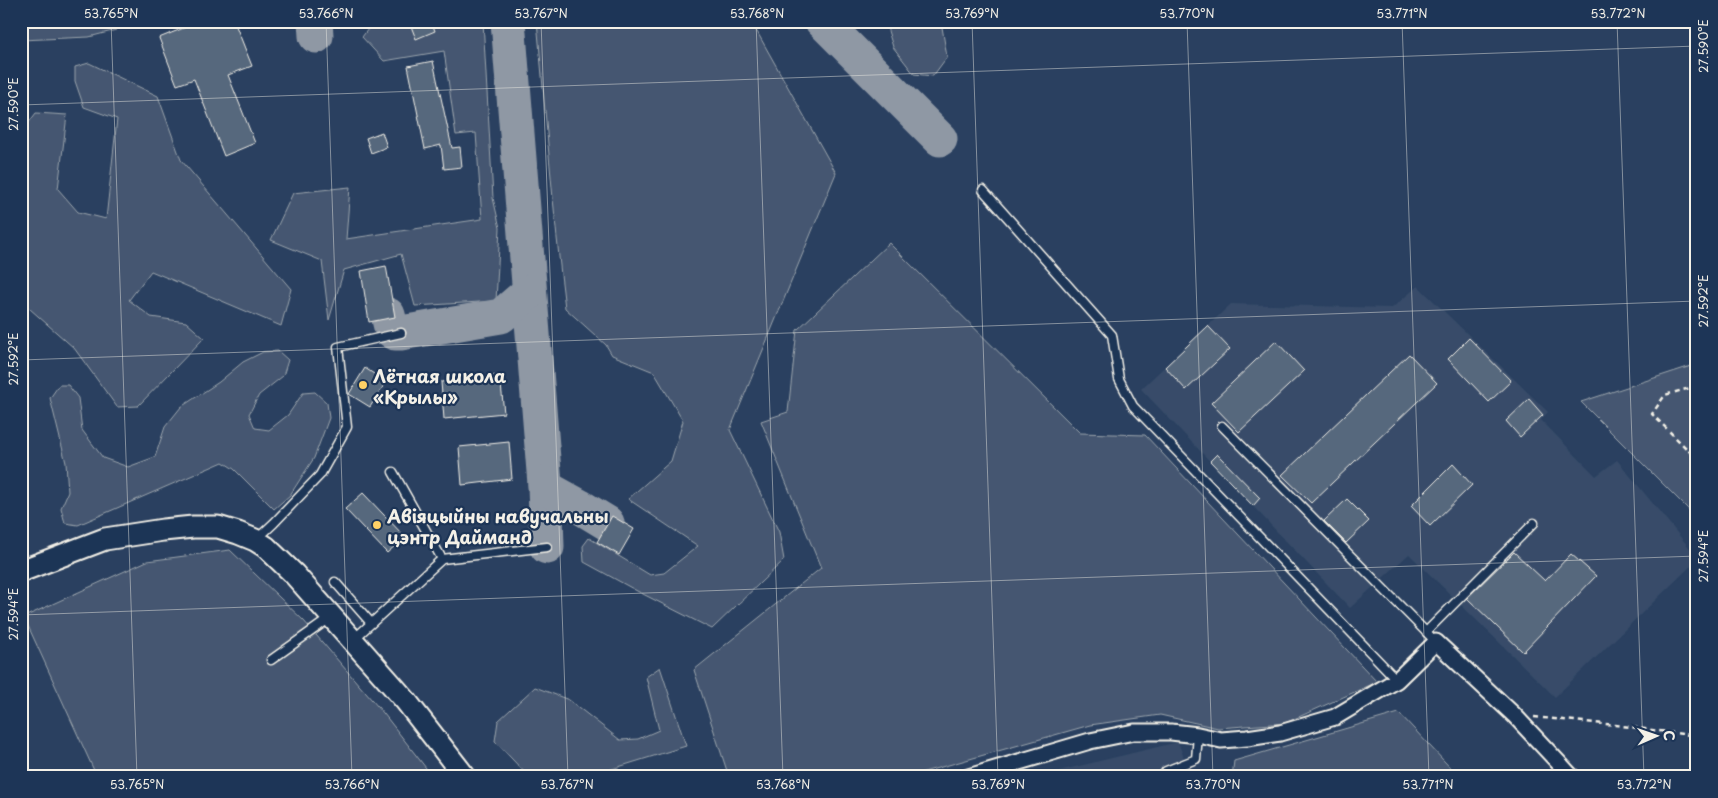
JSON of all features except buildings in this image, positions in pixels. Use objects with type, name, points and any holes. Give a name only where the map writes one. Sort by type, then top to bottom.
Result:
[{"type":"street","points":[[21,571],[105,539],[163,530],[218,527],[255,540],[266,547],[294,574],[406,701],[465,777]]},
{"type":"street","points":[[968,777],[1090,741],[1134,732],[1171,732],[1221,740],[1280,733],[1335,717],[1397,680],[1431,637],[1514,715],[1572,777]]},
{"type":"lane","points":[[983,190],[1112,335],[1119,379],[1133,406],[1397,680]]},
{"type":"lane","points":[[255,540],[320,475],[347,427],[338,347],[401,333]]},
{"type":"lane","points":[[1222,426],[1431,637],[1534,523]]},
{"type":"lane","points":[[393,472],[442,559]]},
{"type":"lane","points":[[352,640],[442,559],[546,547]]},
{"type":"lane","points":[[335,582],[371,624]]},
{"type":"lane","points":[[271,660],[332,617]]},
{"type":"lane","points":[[1162,777],[1166,771],[1196,759],[1198,735]]},
{"type":"path","points":[[1697,386],[1665,395],[1652,414],[1697,459]]},
{"type":"path","points":[[1514,715],[1615,725],[1697,736]]},
{"type":"shaded area","points":[[21,21],[112,21],[116,30],[89,37],[21,40]]},
{"type":"shaded area","points":[[374,21],[483,21],[493,198],[500,228],[496,301],[415,306],[401,254],[344,270],[329,320],[322,261],[271,240],[293,193],[350,187],[346,239],[482,219],[476,133],[456,135],[444,51],[384,61],[362,37]]},
{"type":"shaded area","points":[[537,21],[751,21],[836,173],[730,430],[779,532],[784,560],[712,629],[584,562],[583,546],[589,538],[650,575],[664,573],[698,546],[628,499],[671,461],[683,421],[654,372],[612,355],[606,345],[565,308],[553,201]]},
{"type":"shaded area","points":[[885,21],[941,21],[947,57],[933,76],[914,74],[893,47]]},
{"type":"shaded area","points":[[89,63],[158,96],[181,160],[291,289],[281,326],[151,271],[129,300],[151,317],[186,322],[204,338],[138,406],[117,407],[74,348],[21,301],[21,133],[36,113],[67,115],[58,189],[78,212],[106,219],[117,119],[84,107],[75,81],[75,67]]},
{"type":"shaded area","points":[[889,243],[1080,433],[1145,435],[1377,682],[1285,723],[1218,728],[1160,715],[1090,725],[906,777],[729,777],[694,670],[821,568],[761,421],[788,412],[797,330]]},
{"type":"shaded area","points":[[1418,286],[1548,412],[1541,420],[1596,476],[1617,460],[1697,557],[1697,560],[1555,697],[1409,554],[1350,608],[1141,389],[1231,304],[1392,308]]},
{"type":"shaded area","points":[[278,351],[288,360],[283,376],[259,395],[249,414],[255,428],[269,430],[288,415],[303,393],[315,392],[327,403],[329,418],[314,458],[290,495],[274,509],[234,469],[223,462],[78,525],[65,523],[61,508],[68,492],[66,463],[50,398],[59,385],[68,385],[78,398],[82,430],[103,458],[128,467],[155,457],[165,427],[181,407],[219,382],[243,362],[263,352]]},
{"type":"shaded area","points":[[1697,364],[1697,518],[1581,402]]},
{"type":"shaded area","points":[[230,550],[304,621],[384,714],[433,777],[97,777],[24,617],[147,561]]},
{"type":"shaded area","points":[[660,667],[686,746],[586,777],[529,777],[495,741],[498,721],[535,687],[569,700],[620,740],[638,739],[659,730],[646,677]]},
{"type":"shaded area","points":[[1399,713],[1459,777],[1232,777],[1234,761]]},
{"type":"shaded area","points":[[1178,742],[1190,774],[1194,773],[1195,777],[1034,777]]},
{"type":"taxiway","points":[[315,21],[316,36]]},
{"type":"taxiway","points":[[508,21],[545,484],[547,547]]},
{"type":"taxiway","points":[[822,21],[940,139]]},
{"type":"taxiway","points":[[388,315],[392,331],[401,333],[501,316],[529,292]]},
{"type":"taxiway","points":[[545,484],[550,490],[607,523]]},
{"type":"place","name":"Лётная школа «Крылы»","points":[[363,385]]},
{"type":"place","name":"Авіяцыйны навучальны цэнтр Дайманд","points":[[377,525]]}]
